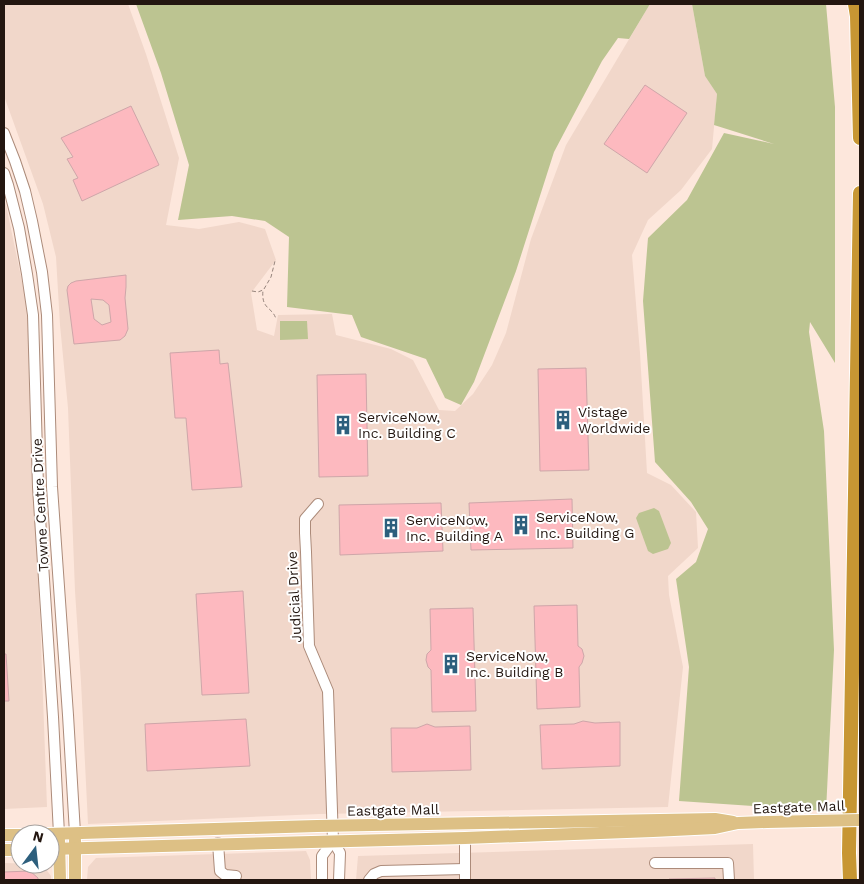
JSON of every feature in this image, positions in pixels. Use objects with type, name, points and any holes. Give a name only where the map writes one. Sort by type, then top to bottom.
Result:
[{"type":"highway","points":[[855,4],[857,16],[860,138]]},
{"type":"highway","points":[[850,880],[849,834],[860,193]]},
{"type":"main road","name":"Eastgate Mall","points":[[60,834],[333,826],[715,819],[738,823]]},
{"type":"main road","name":"Eastgate Mall","points":[[60,848],[465,838],[715,828],[738,823],[860,820]]},
{"type":"main road","name":"Towne Centre Drive","points":[[75,833],[75,880]]},
{"type":"street","name":"Towne Centre Drive","points":[[4,133],[25,191],[42,272],[47,315],[52,487],[75,833]]},
{"type":"street","name":"Towne Centre Drive","points":[[4,173],[19,228],[33,315],[38,487],[53,717],[53,824]]},
{"type":"street","name":"Judicial Drive","points":[[318,504],[305,519],[309,646],[328,692],[333,826],[334,841],[340,853],[340,880]]},
{"type":"street","points":[[465,838],[465,880]]},
{"type":"street","points":[[322,880],[322,856],[334,841]]},
{"type":"street","points":[[218,844],[220,871],[225,875],[236,876]]},
{"type":"street","points":[[655,863],[728,863],[729,880]]},
{"type":"street","points":[[369,880],[380,871],[465,869]]},
{"type":"path","points":[[275,261],[271,277],[263,290],[263,300],[268,309],[275,314],[276,319]]},
{"type":"path","points":[[252,292],[263,290]]},
{"type":"shaded area","points":[[4,4],[128,4],[179,158],[166,225],[199,229],[239,222],[265,229],[276,260],[251,293],[257,330],[274,336],[278,315],[332,314],[336,335],[391,349],[413,360],[439,410],[455,411],[473,394],[492,365],[506,333],[531,239],[566,145],[650,4],[692,4],[705,76],[717,94],[712,149],[681,190],[648,220],[632,255],[647,473],[671,485],[696,512],[698,548],[668,576],[669,595],[683,667],[668,807],[320,814],[88,824],[75,591],[68,408],[56,257],[43,204],[4,96]]},
{"type":"shaded area","points":[[4,199],[29,315],[47,807],[4,809]]},
{"type":"shaded area","points":[[753,844],[754,880],[356,880],[358,856]]},
{"type":"shaded area","points":[[306,851],[310,860],[311,880],[87,880],[88,867],[96,858]]},
{"type":"shaded area","points":[[4,863],[10,863],[10,874],[50,874],[51,876],[51,880],[4,880]]},
{"type":"green space","points":[[136,4],[650,4],[629,39],[618,38],[602,61],[554,152],[516,271],[474,382],[461,405],[445,398],[426,359],[361,337],[352,315],[287,307],[289,237],[265,221],[232,216],[178,220],[189,165],[161,73]]},
{"type":"green space","points":[[692,4],[826,4],[835,107],[835,363],[810,322],[809,332],[824,431],[834,650],[826,811],[679,801],[689,667],[676,579],[696,562],[708,529],[691,502],[655,462],[643,301],[648,238],[687,200],[724,133],[774,144],[714,125],[717,94],[705,76]]},
{"type":"green space","points":[[280,321],[307,321],[308,339],[280,340]]},
{"type":"green space","points":[[654,508],[659,511],[671,543],[668,549],[653,554],[648,551],[636,518],[639,513]]},
{"type":"building","points":[[645,85],[687,113],[647,173],[604,144]]},
{"type":"building","points":[[131,106],[159,165],[82,201],[73,180],[78,178],[67,159],[73,157],[61,138]]},
{"type":"building","points":[[126,275],[125,298],[128,329],[125,336],[120,340],[74,344],[67,290],[71,283]],"holes":[[[91,299],[103,300],[109,305],[111,322],[102,325],[94,319]]]},
{"type":"building","points":[[219,350],[220,364],[228,363],[242,487],[192,490],[186,418],[175,418],[170,353]]},
{"type":"building","name":"Vistage Worldwide","points":[[586,368],[589,470],[540,471],[538,369]]},
{"type":"building","name":"ServiceNow, Inc. Building C","points":[[366,374],[368,476],[319,477],[317,375]]},
{"type":"building","name":"ServiceNow, Inc. Building G","points":[[572,499],[573,548],[471,550],[469,503]]},
{"type":"building","name":"ServiceNow, Inc. Building A","points":[[441,503],[443,551],[340,555],[339,505]]},
{"type":"building","points":[[243,591],[249,693],[202,695],[196,594]]},
{"type":"building","points":[[577,605],[578,646],[582,649],[584,656],[579,667],[580,707],[537,709],[534,606]]},
{"type":"building","name":"ServiceNow, Inc. Building B","points":[[473,608],[476,711],[432,712],[431,670],[426,660],[427,654],[431,650],[430,609]]},
{"type":"building","points":[[4,654],[6,654],[9,701],[4,701]]},
{"type":"building","points":[[246,719],[250,766],[147,771],[145,724]]},
{"type":"building","points":[[583,721],[595,723],[620,722],[620,766],[542,769],[540,725],[574,724]]},
{"type":"building","points":[[427,724],[435,727],[470,726],[471,770],[392,772],[391,728],[417,728]]},
{"type":"building","points":[[4,872],[10,872],[10,874],[33,874],[38,880],[4,880]]},
{"type":"building","points":[[715,878],[715,880],[669,880],[669,879]]},
{"type":"place","name":"Vistage Worldwide","points":[[563,420]]},
{"type":"place","name":"ServiceNow, Inc. Building C","points":[[343,425]]},
{"type":"place","name":"ServiceNow, Inc. Building G","points":[[521,525]]},
{"type":"place","name":"ServiceNow, Inc. Building A","points":[[391,528]]},
{"type":"place","name":"ServiceNow, Inc. Building B","points":[[451,664]]}]
